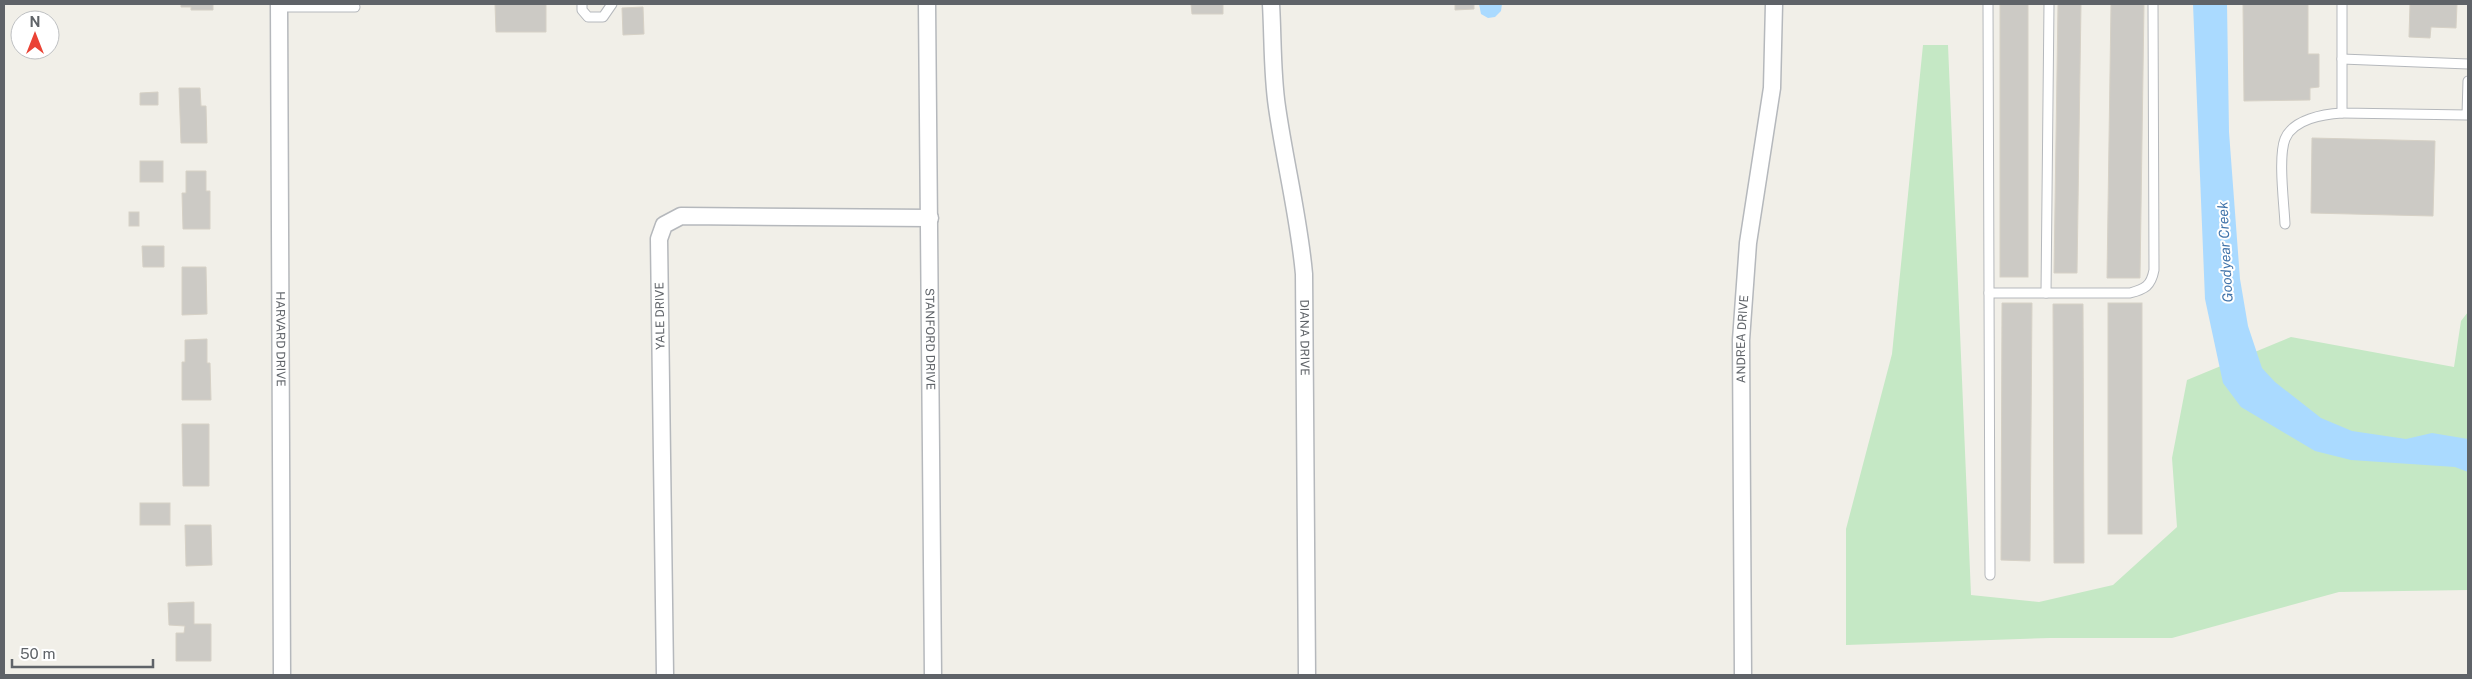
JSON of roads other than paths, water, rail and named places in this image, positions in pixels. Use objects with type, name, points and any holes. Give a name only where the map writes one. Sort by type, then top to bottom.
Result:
[{"type":"street","name":"STANFORD DRIVE","points":[[927,4],[933,675]]},
{"type":"street","name":"DIANA DRIVE","points":[[1271,4],[1277,105],[1285,161],[1300,230],[1304,274],[1307,675]]},
{"type":"street","name":"ANDREA DRIVE","points":[[1742,675],[1741,340],[1748,243],[1772,88],[1774,4]]},
{"type":"street","name":"HARVARD DRIVE","points":[[279,6],[282,675]]},
{"type":"street","name":"YALE DRIVE","points":[[665,675],[660,239],[664,225],[681,216],[930,218]]},
{"type":"lane","points":[[582,4],[582,10],[588,17],[603,17],[612,4]]},
{"type":"lane","points":[[1988,4],[1990,575]]},
{"type":"lane","points":[[2046,293],[2049,4]]},
{"type":"lane","points":[[1989,293],[2130,293],[2144,290],[2152,282],[2154,270],[2153,4]]},
{"type":"lane","points":[[2342,4],[2342,113]]},
{"type":"lane","points":[[279,6],[356,7]]},
{"type":"lane","points":[[2342,59],[2468,64]]},
{"type":"lane","points":[[2285,224],[2282,149],[2286,137],[2307,119],[2322,114],[2342,113],[2467,115],[2468,81]]},
{"type":"water","points":[[1479,4],[1502,4],[1501,11],[1495,17],[1488,18],[1481,14]]},
{"type":"water","name":"Goodyear Creek","points":[[2193,4],[2227,4],[2229,132],[2240,279],[2248,326],[2262,368],[2275,382],[2321,418],[2352,431],[2406,439],[2432,433],[2468,439],[2468,472],[2455,467],[2351,460],[2315,451],[2241,407],[2223,383],[2205,299]]}]
